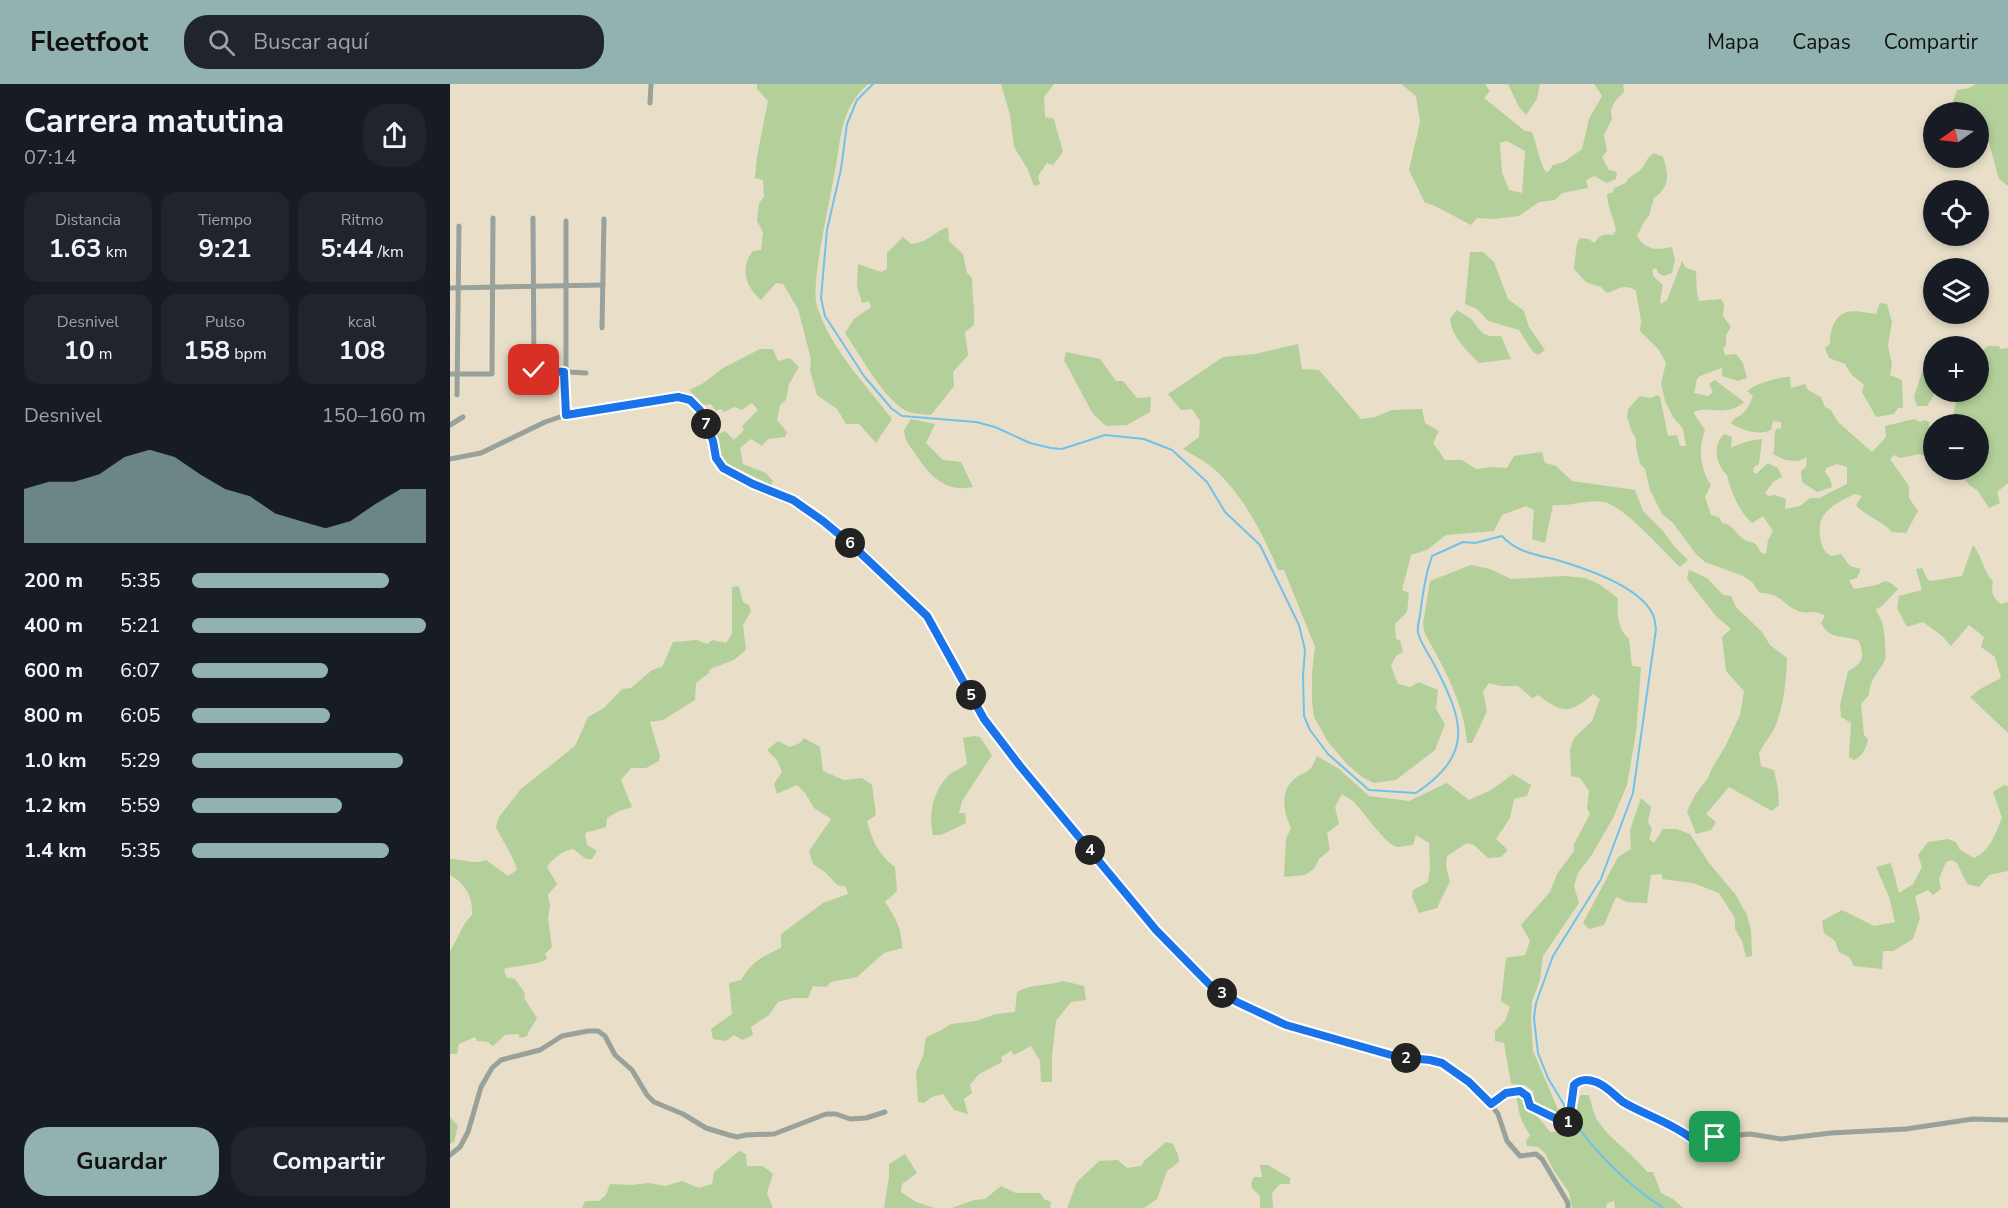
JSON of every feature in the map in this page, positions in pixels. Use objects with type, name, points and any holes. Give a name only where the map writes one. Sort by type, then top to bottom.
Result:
[{"type":"street","points":[[650,103],[651,84]]},
{"type":"street","points":[[450,374],[492,374],[493,218]]},
{"type":"street","points":[[533,218],[534,370],[586,373]]},
{"type":"street","points":[[602,328],[604,219]]},
{"type":"street","points":[[566,221],[564,372],[566,415]]},
{"type":"street","points":[[457,395],[459,226]]},
{"type":"street","points":[[450,288],[603,285]]},
{"type":"street","points":[[450,459],[481,453],[545,422],[566,415],[678,397],[690,400],[700,410],[713,441],[716,458],[723,468],[753,484],[793,500],[823,521],[927,616],[984,719],[1020,766],[1156,930],[1210,985],[1237,1002],[1286,1025],[1398,1057],[1442,1063],[1469,1082],[1491,1104],[1498,1114],[1507,1141],[1520,1156],[1536,1154],[1542,1160],[1568,1203],[1568,1208]]},
{"type":"street","points":[[450,425],[463,417]]},
{"type":"street","points":[[450,1155],[460,1147],[468,1132],[481,1087],[492,1068],[501,1060],[540,1050],[562,1036],[588,1031],[598,1031],[604,1036],[615,1055],[632,1070],[647,1095],[654,1101],[706,1128],[729,1135],[737,1137],[774,1134],[826,1114],[836,1114],[850,1119],[866,1118],[885,1112]]},
{"type":"street","points":[[1491,1104],[1506,1093],[1520,1091],[1527,1096],[1530,1106],[1567,1124],[1574,1085],[1581,1080],[1591,1081],[1606,1087],[1629,1105],[1681,1130],[1691,1138],[1750,1134],[1781,1139],[1832,1133],[1906,1129],[1973,1119],[2008,1120]]},
{"type":"green space","points":[[757,84],[868,84],[856,97],[842,128],[821,243],[816,295],[823,322],[840,352],[892,419],[876,443],[859,424],[846,424],[837,409],[817,395],[810,371],[811,359],[798,309],[783,284],[776,283],[761,300],[751,290],[746,277],[746,264],[753,251],[761,250],[763,232],[757,221],[759,203],[764,197],[763,180],[755,178],[768,101],[757,89]]},
{"type":"green space","points":[[1001,84],[1054,84],[1044,97],[1045,117],[1054,119],[1063,152],[1053,165],[1047,163],[1038,176],[1040,184],[1034,186],[1027,168],[1014,147],[1010,115]]},
{"type":"green space","points":[[1401,84],[1485,84],[1490,91],[1484,98],[1525,131],[1532,132],[1543,167],[1548,172],[1553,165],[1564,162],[1582,149],[1589,119],[1602,96],[1594,84],[1623,84],[1624,92],[1614,104],[1611,111],[1612,119],[1604,135],[1607,151],[1602,157],[1609,170],[1617,172],[1616,179],[1607,183],[1594,176],[1586,180],[1588,188],[1562,193],[1555,200],[1539,202],[1519,216],[1494,219],[1477,218],[1471,225],[1425,203],[1409,170],[1420,122],[1416,96]],"holes":[[[1507,141],[1525,151],[1522,193],[1509,190],[1502,172],[1500,143]]]},
{"type":"green space","points":[[1508,84],[1540,84],[1537,99],[1526,115],[1519,107]]},
{"type":"green space","points":[[1976,84],[2008,84],[2008,186],[1999,179],[1989,143],[1989,102],[1953,102],[1957,90]]},
{"type":"green space","points":[[1654,153],[1663,157],[1667,180],[1663,189],[1654,198],[1649,216],[1637,236],[1648,247],[1661,249],[1672,247],[1675,260],[1672,273],[1664,276],[1659,274],[1656,268],[1652,270],[1654,277],[1663,285],[1661,304],[1667,300],[1682,261],[1686,268],[1696,271],[1699,301],[1721,299],[1724,304],[1723,316],[1731,327],[1726,335],[1726,345],[1723,348],[1725,355],[1736,354],[1743,363],[1747,378],[1738,381],[1722,376],[1722,368],[1697,379],[1694,393],[1708,396],[1713,392],[1709,384],[1715,380],[1744,402],[1731,409],[1693,412],[1705,430],[1701,444],[1701,458],[1704,472],[1711,485],[1705,497],[1711,515],[1719,517],[1722,523],[1731,527],[1745,540],[1755,544],[1761,553],[1766,554],[1768,540],[1773,531],[1763,516],[1752,523],[1743,513],[1733,494],[1727,475],[1718,461],[1718,444],[1724,434],[1732,437],[1731,448],[1762,439],[1759,464],[1754,467],[1753,472],[1756,474],[1768,463],[1778,468],[1782,477],[1774,481],[1765,493],[1768,496],[1775,495],[1786,499],[1785,509],[1800,506],[1810,498],[1819,498],[1847,484],[1847,467],[1837,464],[1826,468],[1825,472],[1832,487],[1817,492],[1802,482],[1801,471],[1806,467],[1807,457],[1798,461],[1785,460],[1773,454],[1775,432],[1776,429],[1781,428],[1781,422],[1773,421],[1771,430],[1766,432],[1746,430],[1731,424],[1750,403],[1753,396],[1747,391],[1761,383],[1790,377],[1791,388],[1805,384],[1808,390],[1821,397],[1825,407],[1831,410],[1838,422],[1872,452],[1886,437],[1885,426],[1914,419],[1923,421],[1923,455],[1900,458],[1894,455],[1890,459],[1909,486],[1909,498],[1918,511],[1906,533],[1892,532],[1884,524],[1864,513],[1856,505],[1862,496],[1855,494],[1830,508],[1820,525],[1820,538],[1824,550],[1832,556],[1841,554],[1850,566],[1861,569],[1857,578],[1849,580],[1854,589],[1877,585],[1885,581],[1898,589],[1882,606],[1876,609],[1883,625],[1886,657],[1873,680],[1869,695],[1861,704],[1864,735],[1868,739],[1864,751],[1854,760],[1849,757],[1851,723],[1841,717],[1840,705],[1848,671],[1861,659],[1862,651],[1859,641],[1828,632],[1821,623],[1825,616],[1815,612],[1795,610],[1773,595],[1760,593],[1752,582],[1743,576],[1705,562],[1696,554],[1672,522],[1662,514],[1650,490],[1645,469],[1640,464],[1636,439],[1627,417],[1628,409],[1640,396],[1651,398],[1657,395],[1660,397],[1668,436],[1677,435],[1680,446],[1686,446],[1683,429],[1673,417],[1665,401],[1661,383],[1666,363],[1659,350],[1640,331],[1641,321],[1636,291],[1625,287],[1607,293],[1601,287],[1586,282],[1574,269],[1577,243],[1580,238],[1589,239],[1594,243],[1602,236],[1613,235],[1616,230],[1607,194],[1626,183],[1645,165]]},
{"type":"green space","points":[[948,227],[949,241],[963,254],[967,273],[972,278],[974,325],[965,332],[968,355],[953,372],[954,386],[931,415],[916,414],[903,409],[887,394],[871,374],[845,333],[854,319],[871,307],[869,301],[862,303],[857,286],[858,264],[881,272],[887,269],[887,253],[903,237],[911,244],[917,243]]},
{"type":"green space","points":[[1470,252],[1483,252],[1494,262],[1508,299],[1524,311],[1529,327],[1545,350],[1538,355],[1532,351],[1519,330],[1488,321],[1477,309],[1465,304]]},
{"type":"green space","points":[[1880,303],[1887,304],[1892,322],[1888,345],[1892,365],[1890,375],[1902,380],[1903,408],[1898,408],[1894,414],[1876,417],[1862,392],[1864,385],[1851,374],[1845,364],[1829,358],[1825,348],[1830,344],[1832,330],[1838,317],[1850,311],[1876,314]]},
{"type":"green space","points":[[1457,310],[1471,320],[1484,334],[1501,336],[1511,359],[1479,363],[1460,343],[1451,326],[1450,319]]},
{"type":"green space","points":[[1298,344],[1302,369],[1319,370],[1361,419],[1375,417],[1392,410],[1422,409],[1425,423],[1439,431],[1433,443],[1445,460],[1462,460],[1476,469],[1507,468],[1514,456],[1542,452],[1545,463],[1556,466],[1572,481],[1635,490],[1643,511],[1688,560],[1680,567],[1644,530],[1622,512],[1612,505],[1597,501],[1553,505],[1545,543],[1532,539],[1534,510],[1526,506],[1502,515],[1494,531],[1446,535],[1427,550],[1411,555],[1402,590],[1409,593],[1407,612],[1395,624],[1396,639],[1400,640],[1403,652],[1396,656],[1391,666],[1398,684],[1410,687],[1419,682],[1438,690],[1436,709],[1445,724],[1435,750],[1396,780],[1374,783],[1362,777],[1328,742],[1314,717],[1312,673],[1315,647],[1284,570],[1278,570],[1259,529],[1235,491],[1210,466],[1183,449],[1199,437],[1200,421],[1192,409],[1181,410],[1168,394],[1223,357],[1255,354]]},
{"type":"green space","points":[[1989,346],[1999,346],[2000,349],[2008,348],[2008,483],[1997,492],[2000,503],[1989,508],[1977,490],[1966,480],[1989,480],[1989,414],[1953,414],[1956,402],[1989,402]]},
{"type":"green space","points":[[760,349],[773,349],[778,361],[790,358],[799,367],[789,384],[786,400],[780,405],[777,420],[787,432],[785,437],[768,439],[762,446],[751,439],[740,448],[743,464],[766,473],[773,481],[771,485],[724,462],[717,453],[714,436],[725,431],[734,440],[744,430],[742,426],[758,410],[752,403],[742,410],[735,407],[724,412],[721,409],[716,411],[711,404],[703,405],[689,390],[702,384],[723,368]]},
{"type":"green space","points":[[1066,352],[1100,359],[1116,381],[1123,381],[1137,398],[1151,397],[1150,412],[1127,425],[1106,426],[1093,414],[1064,360]]},
{"type":"green space","points":[[1923,369],[1923,402],[1930,402],[1927,406],[1917,406],[1914,397]]},
{"type":"green space","points":[[911,419],[935,424],[926,443],[943,460],[961,462],[973,487],[947,485],[927,470],[905,438],[904,430]]},
{"type":"green space","points":[[1973,545],[1993,582],[1994,597],[2001,604],[2008,602],[2008,733],[1970,697],[2001,678],[1995,657],[1981,647],[1984,637],[1969,625],[1951,646],[1923,622],[1907,627],[1897,608],[1899,596],[1922,590],[1916,569],[1922,568],[1930,581],[1962,576]]},
{"type":"green space","points":[[1471,565],[1490,569],[1511,579],[1565,576],[1585,578],[1599,584],[1618,598],[1619,620],[1622,630],[1629,639],[1632,666],[1641,667],[1636,733],[1627,785],[1613,818],[1591,856],[1578,873],[1574,886],[1579,903],[1543,956],[1540,980],[1532,1001],[1533,1051],[1559,1112],[1553,1115],[1535,1103],[1533,1091],[1525,1085],[1511,1084],[1504,1043],[1495,1041],[1495,1031],[1505,1021],[1510,1007],[1501,1001],[1506,958],[1525,955],[1530,941],[1521,925],[1550,892],[1557,874],[1574,851],[1574,844],[1590,814],[1587,808],[1589,791],[1580,778],[1571,776],[1570,750],[1574,738],[1592,721],[1600,699],[1593,694],[1578,705],[1566,709],[1554,706],[1538,695],[1532,698],[1518,686],[1500,686],[1489,683],[1483,692],[1487,711],[1472,743],[1467,743],[1457,700],[1446,673],[1425,634],[1423,624],[1430,581]]},
{"type":"green space","points":[[1689,570],[1707,578],[1723,595],[1731,596],[1736,607],[1762,632],[1770,645],[1787,658],[1780,712],[1774,729],[1759,753],[1761,766],[1774,770],[1779,805],[1772,811],[1729,787],[1706,814],[1716,822],[1711,830],[1696,834],[1687,811],[1725,747],[1740,715],[1744,691],[1726,671],[1722,637],[1731,629],[1716,616],[1687,579]]},
{"type":"green space","points":[[739,586],[743,602],[749,605],[751,611],[743,625],[746,650],[734,660],[710,669],[709,673],[696,683],[695,700],[663,720],[650,722],[660,756],[659,761],[646,768],[631,768],[621,780],[632,807],[607,818],[606,827],[585,833],[587,845],[597,851],[592,859],[586,859],[573,849],[558,855],[547,867],[557,884],[548,895],[550,906],[548,919],[552,947],[545,954],[547,959],[504,969],[506,977],[515,979],[525,993],[524,998],[537,1018],[527,1036],[520,1038],[518,1034],[505,1035],[493,1046],[488,1042],[477,1041],[475,1037],[459,1044],[457,1054],[450,1054],[450,951],[465,923],[472,915],[467,892],[450,875],[450,859],[473,862],[486,860],[508,876],[517,870],[496,827],[499,817],[521,789],[575,746],[588,717],[604,708],[622,689],[631,688],[652,670],[662,667],[673,642],[697,640],[707,644],[713,640],[726,643],[732,634],[732,587]]},
{"type":"green space","points":[[980,737],[992,755],[962,801],[959,813],[965,813],[966,823],[941,835],[933,835],[931,820],[935,797],[947,777],[967,764],[963,738]]},
{"type":"green space","points":[[804,738],[820,747],[823,771],[844,780],[862,778],[872,785],[876,815],[867,821],[877,847],[895,867],[897,891],[885,902],[898,924],[902,948],[884,953],[857,977],[831,982],[826,987],[813,986],[808,998],[794,998],[778,1002],[769,1015],[751,1027],[753,1035],[742,1040],[734,1035],[726,1041],[713,1039],[711,1029],[732,1014],[729,983],[741,980],[758,960],[781,948],[781,934],[823,903],[848,894],[846,887],[837,885],[825,872],[813,864],[809,851],[831,819],[814,808],[797,785],[777,794],[774,784],[782,772],[777,760],[767,750],[778,741],[790,747],[800,743]]},
{"type":"green space","points":[[1317,756],[1339,769],[1369,796],[1409,801],[1447,783],[1469,800],[1491,790],[1513,774],[1531,785],[1527,796],[1514,799],[1510,818],[1496,839],[1508,850],[1501,857],[1488,858],[1474,845],[1467,843],[1447,856],[1446,867],[1450,881],[1437,908],[1419,913],[1412,897],[1413,890],[1428,882],[1429,843],[1416,835],[1413,845],[1398,847],[1393,845],[1381,835],[1354,802],[1342,794],[1335,807],[1339,824],[1327,833],[1330,850],[1319,859],[1314,869],[1305,875],[1284,877],[1286,839],[1291,828],[1286,814],[1285,793],[1292,781],[1311,768]]},
{"type":"green space","points":[[2004,785],[2008,786],[2008,871],[1989,875],[1979,887],[1967,884],[1957,863],[1952,860],[1946,862],[1939,879],[1941,889],[1933,895],[1928,890],[1915,896],[1920,918],[1913,939],[1893,951],[1883,951],[1882,969],[1854,966],[1849,957],[1839,952],[1835,941],[1824,933],[1822,921],[1842,910],[1874,926],[1895,922],[1889,897],[1876,867],[1891,863],[1899,893],[1913,884],[1922,867],[1918,855],[1928,842],[1948,839],[1956,842],[1960,850],[1974,858],[1980,855],[1991,841],[2002,818],[1993,792]]},
{"type":"green space","points":[[1641,798],[1651,807],[1648,822],[1652,829],[1649,839],[1654,843],[1663,829],[1677,829],[1690,834],[1709,863],[1735,894],[1747,915],[1751,930],[1752,956],[1746,957],[1742,941],[1735,929],[1735,918],[1719,893],[1693,883],[1662,879],[1662,874],[1651,875],[1647,903],[1627,902],[1616,897],[1604,925],[1589,929],[1583,923],[1618,857],[1631,849],[1630,830]]},
{"type":"green space","points":[[1063,981],[1084,986],[1086,1000],[1071,1002],[1056,1021],[1052,1082],[1041,1082],[1040,1061],[1031,1046],[1014,1055],[1011,1051],[1001,1057],[1002,1062],[979,1074],[970,1085],[972,1093],[964,1099],[968,1114],[954,1110],[943,1094],[932,1097],[924,1103],[918,1102],[916,1072],[923,1056],[926,1037],[951,1024],[1015,1012],[1017,992]]},
{"type":"green space","points":[[1517,1095],[1525,1098],[1550,1132],[1572,1130],[1580,1095],[1589,1095],[1601,1126],[1647,1172],[1653,1172],[1661,1193],[1673,1199],[1683,1208],[1615,1208],[1614,1201],[1607,1203],[1606,1208],[1572,1208],[1569,1192],[1545,1153],[1538,1147],[1527,1146],[1526,1141],[1530,1135],[1520,1116]]},
{"type":"green space","points":[[450,1117],[458,1126],[454,1142],[450,1144]]},
{"type":"green space","points":[[1166,1142],[1173,1144],[1179,1162],[1167,1171],[1157,1199],[1144,1208],[1067,1208],[1077,1182],[1099,1161],[1118,1160],[1127,1168],[1141,1166]]},
{"type":"green space","points":[[739,1151],[746,1154],[747,1166],[763,1166],[773,1174],[767,1193],[773,1208],[582,1208],[585,1201],[599,1201],[606,1195],[610,1184],[649,1183],[665,1186],[682,1181],[699,1188],[712,1184],[714,1172]]},
{"type":"green space","points":[[905,1154],[917,1173],[902,1184],[901,1192],[916,1202],[935,1208],[884,1208],[889,1164]]},
{"type":"green space","points":[[1260,1165],[1268,1165],[1290,1178],[1290,1184],[1280,1184],[1272,1193],[1273,1208],[1260,1208],[1260,1196],[1252,1188],[1251,1183],[1254,1177],[1262,1177]]},
{"type":"green space","points":[[1001,1186],[1016,1193],[1040,1193],[1044,1199],[1051,1202],[1050,1208],[952,1208],[974,1200],[985,1199]]},
{"type":"waterway","points":[[873,84],[857,100],[847,124],[841,169],[827,230],[821,298],[825,316],[864,376],[892,409],[902,416],[976,422],[995,427],[1030,443],[1051,448],[1062,449],[1105,435],[1144,439],[1172,450],[1207,482],[1225,512],[1260,545],[1299,625],[1305,650],[1304,716],[1310,730],[1328,754],[1369,790],[1416,793],[1435,779],[1448,765],[1455,750],[1458,736],[1452,704],[1418,631],[1424,585],[1432,556],[1463,542],[1475,543],[1502,536],[1520,549],[1582,568],[1611,580],[1647,605],[1654,617],[1656,629],[1633,793],[1601,879],[1553,956],[1536,1003],[1534,1018],[1538,1053],[1548,1078],[1569,1113]]},
{"type":"waterway","points":[[1572,1118],[1613,1168],[1663,1208]]},
{"type":"route","points":[[534,370],[564,372],[566,415],[678,397],[690,400],[700,410],[713,441],[716,458],[723,468],[753,484],[793,500],[853,546],[927,616],[984,719],[1020,766],[1156,930],[1210,985],[1237,1002],[1286,1025],[1398,1057],[1442,1063],[1469,1082],[1491,1104],[1499,1096],[1514,1090],[1520,1091],[1527,1096],[1530,1106],[1567,1124],[1574,1085],[1581,1080],[1591,1081],[1599,1083],[1622,1101],[1681,1130],[1691,1138],[1715,1137]]}]
